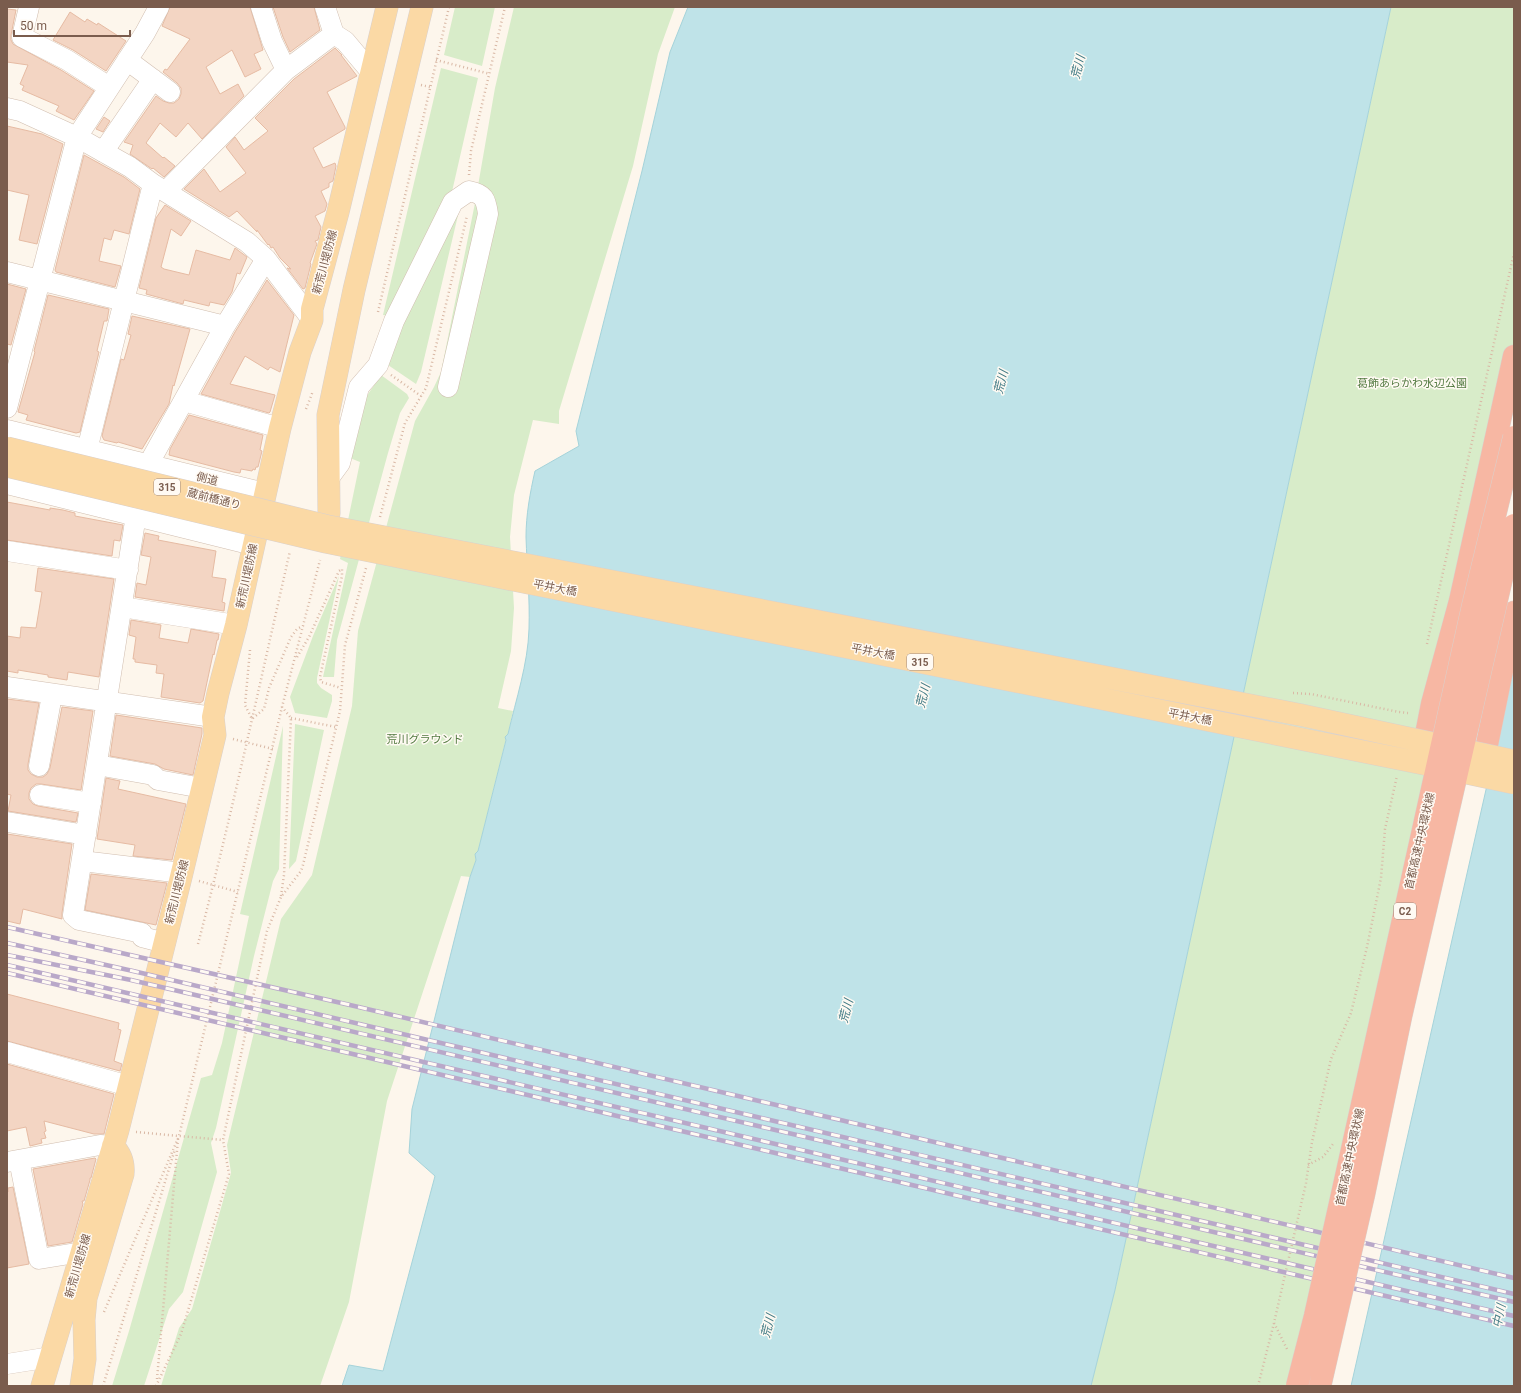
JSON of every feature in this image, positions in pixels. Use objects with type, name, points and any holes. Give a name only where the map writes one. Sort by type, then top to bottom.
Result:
[{"type":"highway","points":[[1420,763],[1432,704],[1460,601],[1514,356]]},
{"type":"highway","name":"首都高速中央環状線","points":[[1298,1386],[1473,605],[1514,437]]},
{"type":"highway","name":"首都高速中央環状線","points":[[1320,1386],[1364,1194],[1401,1016],[1514,525]]},
{"type":"highway","points":[[1480,776],[1514,612]]},
{"type":"main road","name":"新荒川堤防線","points":[[42,1386],[115,1138],[165,943],[215,735],[213,717],[218,693],[236,625],[280,428],[300,352],[312,320],[312,309],[338,212],[387,7]]},
{"type":"main road","points":[[326,534],[329,513],[328,415],[354,290],[422,7]]},
{"type":"main road","name":"蔵前橋通り","points":[[7,448],[326,534]]},
{"type":"main road","name":"蔵前橋通り","points":[[7,466],[326,534]]},
{"type":"main road","name":"平井大橋","points":[[326,534],[1285,712],[1425,740],[1514,760]]},
{"type":"main road","name":"平井大橋","points":[[326,534],[1514,783]]},
{"type":"main road","name":"新荒川堤防線","points":[[81,1386],[85,1359],[84,1320],[86,1298],[124,1170],[115,1138]]},
{"type":"street","points":[[29,7],[22,37],[67,60],[109,87]]},
{"type":"street","points":[[7,408],[76,137],[128,60],[158,7]]},
{"type":"street","points":[[261,7],[272,41],[286,70]]},
{"type":"street","points":[[325,7],[334,34],[345,41],[371,72]]},
{"type":"street","points":[[87,450],[124,300],[160,188],[286,70],[334,34]]},
{"type":"street","points":[[128,60],[170,92]]},
{"type":"street","points":[[102,152],[153,79]]},
{"type":"street","points":[[7,108],[20,111],[76,137],[130,167],[160,188],[247,242],[266,260],[312,320]]},
{"type":"street","points":[[329,478],[340,463],[359,387],[378,365],[394,320],[453,202],[469,191],[480,193],[486,202],[488,214],[448,386]]},
{"type":"street","points":[[165,943],[142,937],[142,933],[79,920],[74,915],[136,516],[148,465],[225,326],[266,260]]},
{"type":"street","points":[[7,272],[225,326]]},
{"type":"street","points":[[184,401],[280,428]]},
{"type":"street","name":"側道","points":[[7,430],[265,493]]},
{"type":"street","points":[[7,484],[254,545]]},
{"type":"street","points":[[7,551],[128,570]]},
{"type":"street","points":[[122,607],[236,625]]},
{"type":"street","points":[[7,687],[52,695],[213,717]]},
{"type":"street","points":[[39,766],[52,695]]},
{"type":"street","points":[[97,765],[153,775],[158,780],[202,788]]},
{"type":"street","points":[[40,795],[91,803]]},
{"type":"street","points":[[7,822],[86,835]]},
{"type":"street","points":[[82,861],[174,872],[181,877]]},
{"type":"street","points":[[7,1052],[129,1086]]},
{"type":"street","points":[[82,1252],[39,1260],[13,1161],[100,1145],[115,1138]]},
{"type":"street","points":[[7,1364],[51,1357]]},
{"type":"path","points":[[377,316],[448,7]]},
{"type":"path","points":[[378,522],[405,423],[426,388],[466,222],[471,151],[505,7]]},
{"type":"path","points":[[436,60],[490,74]]},
{"type":"path","points":[[424,85],[430,86]]},
{"type":"path","points":[[1426,652],[1514,253]]},
{"type":"path","points":[[378,365],[421,396]]},
{"type":"path","points":[[306,409],[314,388]]},
{"type":"path","points":[[103,1386],[179,1136],[282,707],[295,661],[326,534]]},
{"type":"path","points":[[198,944],[214,885],[290,550]]},
{"type":"path","points":[[281,896],[301,871],[303,865],[340,711],[345,645],[368,561]]},
{"type":"path","points":[[295,661],[309,637],[339,571],[342,569],[342,576],[320,678],[321,682],[341,688]]},
{"type":"path","points":[[252,719],[264,709],[269,688],[291,637],[297,629],[303,626]]},
{"type":"path","points":[[251,643],[245,705],[252,719]]},
{"type":"path","points":[[282,707],[291,718],[336,727]]},
{"type":"path","points":[[157,1380],[172,1354],[181,1334],[229,1174],[223,1140],[267,931],[281,896],[284,875],[291,718]]},
{"type":"path","points":[[247,742],[273,749]]},
{"type":"path","points":[[1258,1386],[1306,1183],[1312,1142],[1331,1058],[1352,1013],[1381,878],[1385,828]]},
{"type":"path","points":[[181,877],[238,892]]},
{"type":"path","points":[[115,1138],[179,1136],[223,1140]]},
{"type":"path","points":[[104,1314],[179,1136]]},
{"type":"path","points":[[156,1386],[179,1136]]},
{"type":"green space","points":[[455,7],[495,7],[482,66],[444,55]]},
{"type":"green space","name":"荒川グラウンド","points":[[514,7],[675,7],[658,54],[633,166],[559,411],[559,424],[533,420],[514,495],[510,537],[514,608],[511,651],[498,708],[513,711],[508,734],[505,737],[506,739],[478,851],[475,854],[476,860],[470,877],[461,876],[387,1101],[349,1302],[320,1386],[161,1386],[179,1328],[192,1309],[231,1173],[227,1145],[281,919],[312,875],[352,706],[358,631],[415,421],[441,372],[475,203],[495,88]]},
{"type":"green space","name":"葛飾あらかわ水辺公園","points":[[1391,7],[1514,7],[1514,384],[1290,1386],[1091,1386],[1115,1290]]},
{"type":"green space","points":[[441,68],[478,78],[451,196],[390,316],[383,315]]},
{"type":"green space","points":[[459,211],[421,372],[416,384],[388,365],[400,322]]},
{"type":"green space","points":[[381,375],[407,394],[409,398],[400,413],[388,453],[337,640],[334,677],[323,677],[348,563],[340,559],[360,462],[350,458],[364,400]]},
{"type":"green space","points":[[339,576],[317,678],[317,683],[321,688],[332,695],[332,701],[327,718],[295,713],[290,697],[313,636]]},
{"type":"green space","points":[[295,724],[324,730],[296,861],[289,869]]},
{"type":"green space","points":[[283,726],[279,869],[273,881],[254,956],[216,1128],[211,1143],[217,1172],[183,1292],[169,1309],[144,1386],[112,1386],[201,1078],[212,1075],[222,1043],[249,916],[240,914]]},
{"type":"water","name":"荒川","points":[[688,7],[1391,7],[1115,1290],[1091,1386],[342,1386],[349,1365],[383,1371],[435,1176],[409,1153],[412,1109],[470,877],[476,860],[475,854],[478,851],[506,740],[505,737],[508,734],[524,668],[528,642],[529,617],[526,529],[533,479],[535,471],[579,446],[576,431],[642,171],[670,52]]},
{"type":"water","name":"中川","points":[[1514,666],[1514,1386],[1351,1386]]},
{"type":"building","points":[[170,7],[250,7],[263,50],[254,54],[261,69],[245,77],[232,50],[206,67],[220,94],[238,84],[244,96],[202,139],[188,123],[176,137],[160,123],[146,143],[175,166],[164,177],[153,168],[152,169],[130,154],[133,145],[124,142],[156,96],[163,101],[174,103],[179,99],[181,94],[181,88],[177,83],[163,72],[165,69],[167,70],[190,39],[162,26]]},
{"type":"building","points":[[273,7],[314,7],[320,30],[290,52],[283,37]]},
{"type":"building","points":[[7,9],[16,10],[11,35],[13,44],[61,70],[94,91],[74,120],[56,111],[59,106],[22,90],[24,86],[20,84],[28,65],[7,62]]},
{"type":"building","points":[[70,12],[85,22],[87,19],[97,25],[98,23],[126,41],[106,71],[73,50],[53,40]]},
{"type":"building","points":[[335,48],[357,76],[327,92],[345,129],[313,148],[323,168],[335,163],[336,166],[333,181],[329,183],[329,187],[321,191],[327,204],[325,211],[315,216],[321,227],[318,240],[315,241],[317,244],[310,263],[305,288],[303,289],[287,268],[291,269],[280,258],[273,247],[271,248],[269,244],[268,245],[257,230],[257,232],[237,211],[229,217],[184,189],[204,169],[220,192],[246,173],[226,147],[235,137],[244,150],[268,131],[255,118],[294,79]]},
{"type":"building","points":[[104,117],[110,121],[103,132],[96,129]]},
{"type":"building","points":[[7,126],[42,134],[63,144],[37,244],[19,240],[29,195],[7,190]]},
{"type":"building","points":[[84,155],[124,177],[140,189],[129,234],[114,230],[111,240],[104,238],[99,261],[121,266],[115,287],[56,272],[55,270]]},
{"type":"building","points":[[165,205],[191,221],[181,236],[171,229],[161,267],[164,269],[189,275],[196,250],[230,260],[235,248],[247,257],[240,274],[237,273],[232,292],[224,305],[210,302],[209,306],[184,300],[183,304],[146,294],[147,290],[139,288],[156,218]]},
{"type":"building","points":[[267,280],[294,315],[280,372],[270,367],[268,370],[245,356],[230,384],[275,395],[269,413],[201,394],[235,332]]},
{"type":"building","points":[[7,284],[26,289],[11,345],[7,344]]},
{"type":"building","points":[[48,295],[109,309],[107,321],[104,321],[97,351],[99,352],[80,432],[76,433],[26,420],[28,415],[18,412],[35,352]]},
{"type":"building","points":[[132,316],[190,329],[174,386],[173,385],[169,404],[142,449],[118,442],[104,440],[102,436],[121,359],[124,360],[131,335],[128,334]]},
{"type":"building","points":[[189,415],[263,435],[260,450],[262,451],[258,467],[252,471],[241,469],[240,473],[169,455],[170,449]]},
{"type":"building","points":[[7,502],[50,510],[50,508],[63,510],[75,513],[75,516],[123,525],[120,541],[114,540],[112,556],[7,540]]},
{"type":"building","points":[[145,533],[159,536],[158,540],[216,551],[212,577],[226,579],[222,602],[225,603],[224,611],[135,597],[137,583],[146,585],[151,557],[141,555]]},
{"type":"building","points":[[38,568],[114,579],[99,677],[68,672],[67,680],[18,670],[18,673],[7,671],[7,636],[20,638],[21,627],[36,628],[42,592],[35,591]]},
{"type":"building","points":[[131,620],[161,625],[159,638],[188,643],[191,629],[219,634],[203,701],[200,703],[161,697],[164,674],[156,673],[157,665],[135,662],[135,659],[133,659],[136,637],[129,635]]},
{"type":"building","points":[[7,699],[39,703],[28,764],[28,770],[31,774],[37,777],[43,777],[47,774],[50,768],[62,707],[93,711],[81,790],[36,784],[31,788],[29,793],[29,799],[33,804],[78,813],[76,822],[8,811],[11,795],[7,794]]},
{"type":"building","points":[[116,715],[202,728],[193,775],[164,769],[155,764],[110,756]]},
{"type":"building","points":[[106,778],[120,781],[118,789],[186,804],[172,860],[133,856],[135,845],[97,839]]},
{"type":"building","points":[[7,834],[72,844],[62,919],[23,909],[20,924],[7,921]]},
{"type":"building","points":[[91,874],[167,883],[156,925],[85,910]]},
{"type":"building","points":[[7,994],[119,1023],[118,1029],[121,1030],[114,1061],[122,1064],[120,1071],[7,1041]]},
{"type":"building","points":[[7,1064],[114,1094],[104,1134],[94,1134],[44,1121],[46,1131],[44,1132],[46,1138],[41,1139],[42,1143],[30,1146],[26,1127],[7,1131]]},
{"type":"building","points":[[95,1158],[91,1178],[84,1201],[82,1201],[83,1204],[72,1242],[48,1246],[33,1169]]},
{"type":"building","points":[[13,1187],[29,1264],[7,1268],[7,1192],[8,1188]]},
{"type":"railway","points":[[7,927],[350,1005],[1514,1278]]},
{"type":"railway","points":[[7,943],[133,971],[1514,1294]]},
{"type":"railway","points":[[7,955],[131,980],[1514,1302]]},
{"type":"railway","points":[[7,965],[1514,1316]]},
{"type":"railway","points":[[7,973],[1514,1326]]}]
